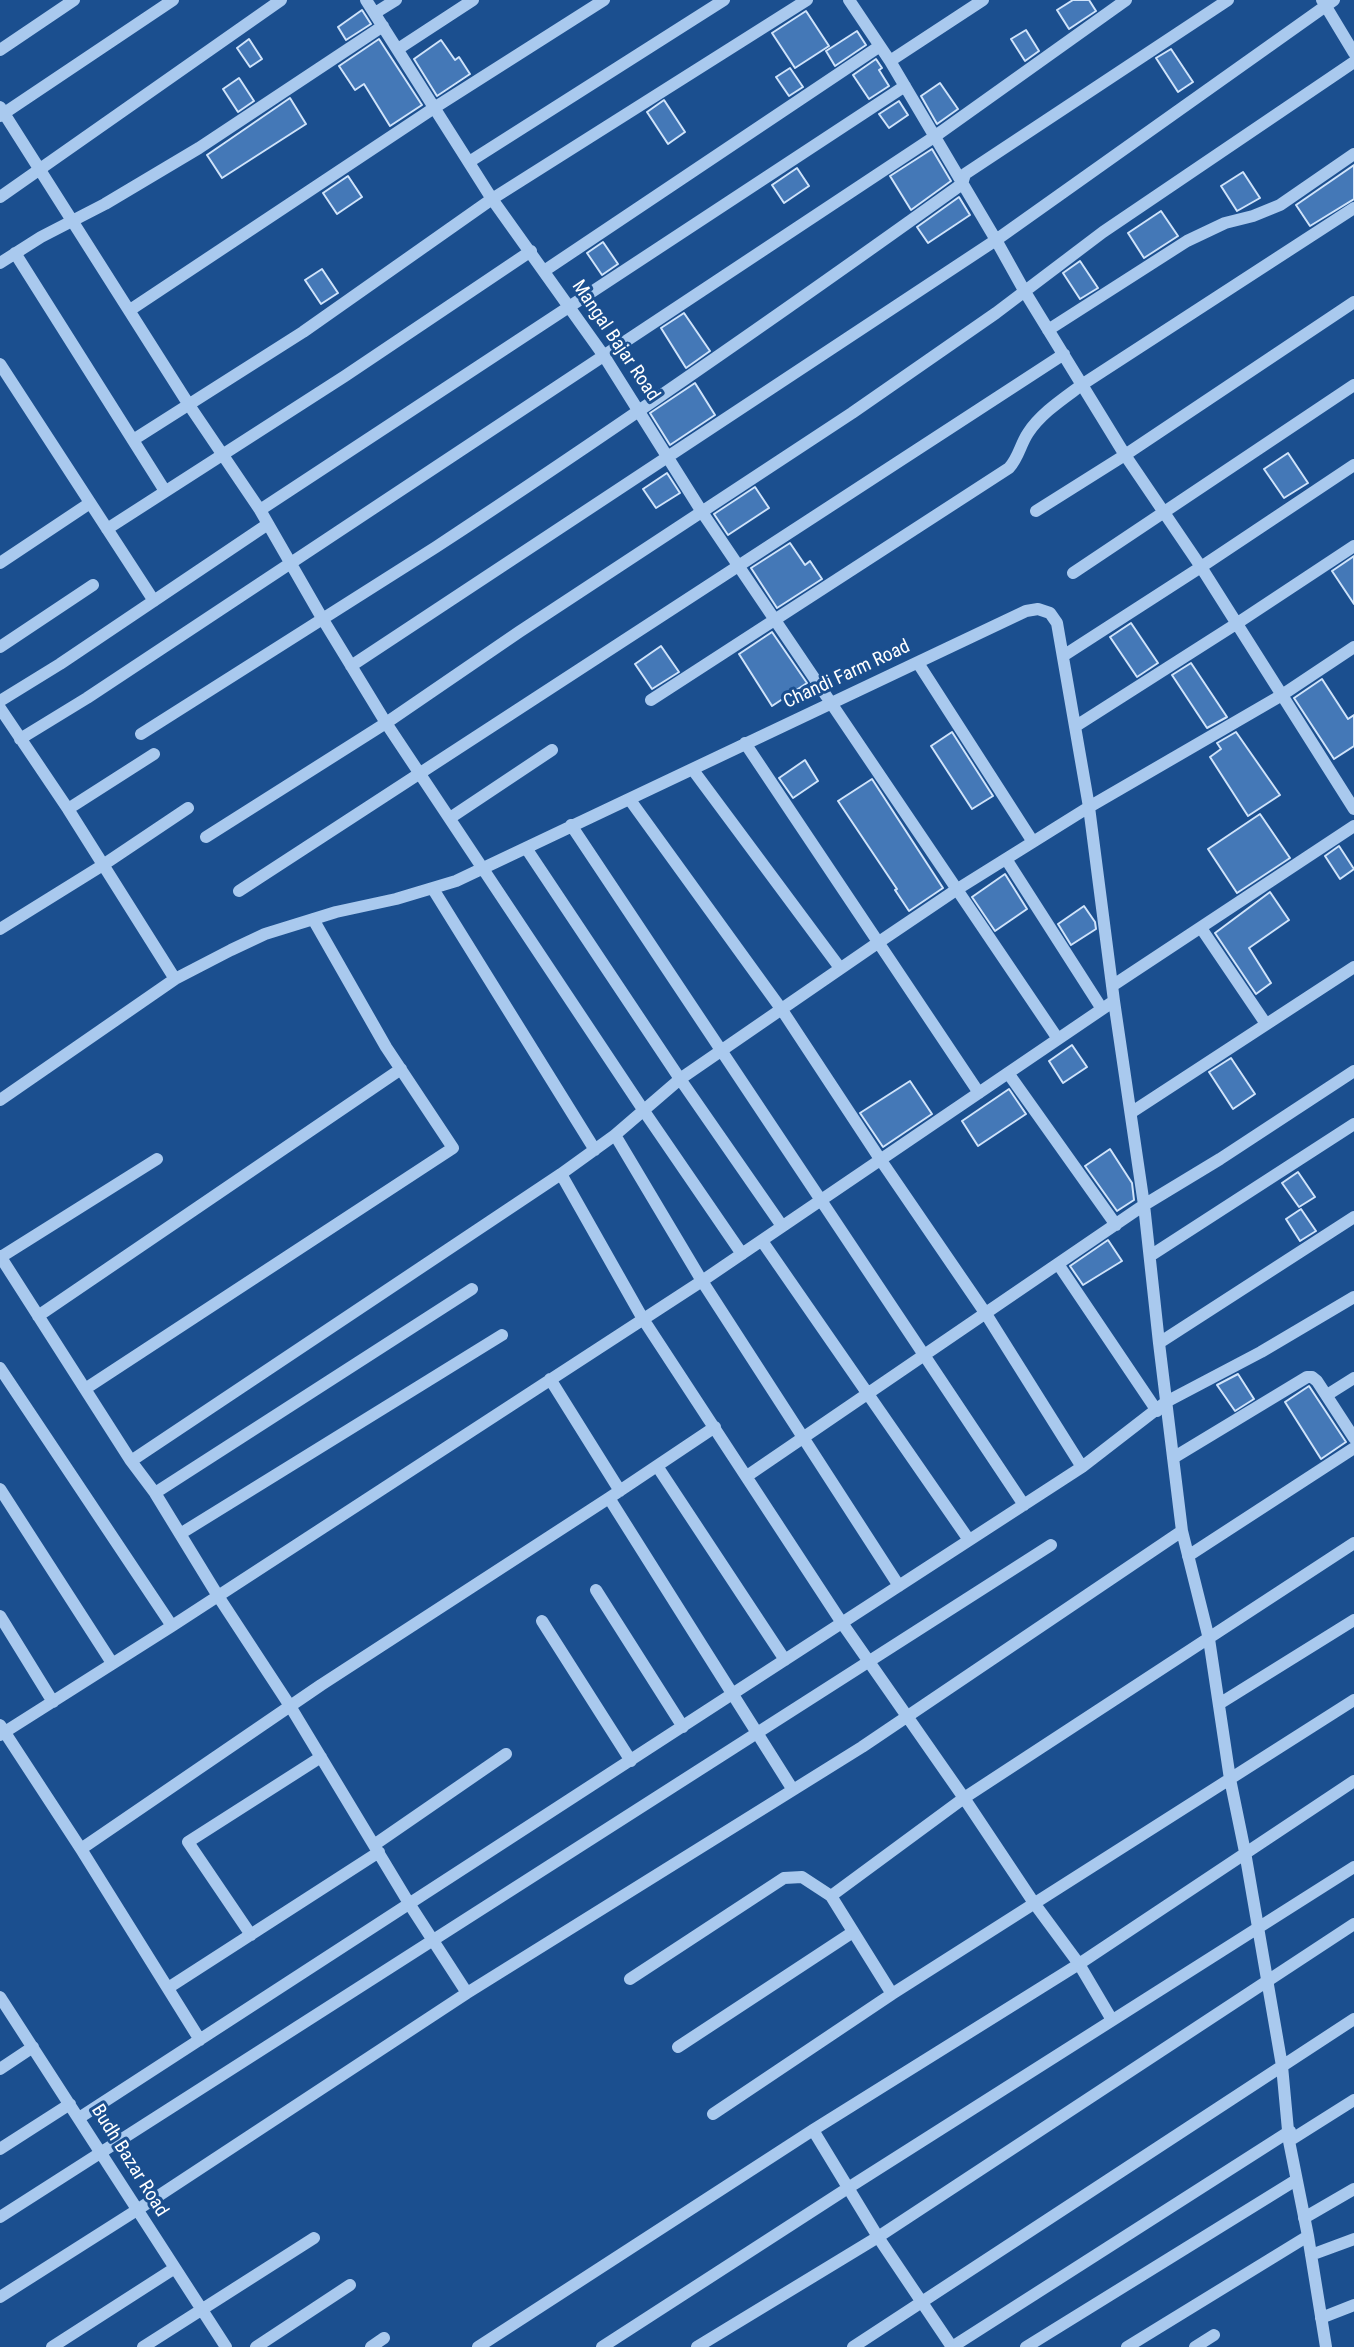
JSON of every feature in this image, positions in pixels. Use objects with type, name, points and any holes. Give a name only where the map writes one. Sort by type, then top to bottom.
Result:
[{"type":"street","points":[[0,50],[74,0]]},
{"type":"street","points":[[173,0],[1,112],[74,220],[189,405],[260,510],[386,723],[644,1111],[743,1254]]},
{"type":"street","points":[[0,197],[281,0]]},
{"type":"street","name":"Mangal Bajar Road","points":[[366,0],[492,199],[604,356],[702,512],[1058,1039]]},
{"type":"street","points":[[375,13],[396,0]]},
{"type":"street","points":[[398,49],[473,0]]},
{"type":"street","points":[[130,310],[434,108],[604,0]]},
{"type":"street","points":[[468,162],[723,0]]},
{"type":"street","points":[[133,440],[303,332],[492,199],[807,0]]},
{"type":"street","points":[[849,0],[890,61],[1125,456],[1201,567],[1354,809]]},
{"type":"street","points":[[890,61],[983,0]]},
{"type":"street","points":[[20,739],[87,698],[933,137],[1126,0]]},
{"type":"street","points":[[141,734],[435,547],[639,410],[962,184],[965,174],[1228,0]]},
{"type":"street","points":[[351,666],[996,240],[1327,2],[1354,53]]},
{"type":"street","points":[[0,263],[198,148],[383,26]]},
{"type":"street","points":[[544,271],[880,46]]},
{"type":"street","points":[[206,837],[386,723],[519,632],[852,413],[1025,292],[1103,232],[1354,62]]},
{"type":"street","points":[[260,510],[905,86]]},
{"type":"street","points":[[1048,330],[1187,241],[1224,223],[1280,205],[1354,154]]},
{"type":"street","points":[[651,700],[1009,468],[1016,460],[1033,425],[1083,384],[1354,208]]},
{"type":"street","points":[[107,529],[345,376],[531,251]]},
{"type":"street","points":[[15,253],[165,491]]},
{"type":"street","points":[[1036,511],[1125,456],[1354,302]]},
{"type":"street","points":[[239,891],[1064,354]]},
{"type":"street","points":[[0,364],[153,601]]},
{"type":"street","points":[[1073,573],[1354,385]]},
{"type":"street","points":[[1063,656],[1354,464]]},
{"type":"street","points":[[0,563],[90,503]]},
{"type":"street","points":[[0,701],[268,524]]},
{"type":"street","points":[[1076,726],[1354,547]]},
{"type":"street","points":[[0,647],[93,585]]},
{"type":"street","name":"Chandi Farm Road","points":[[0,1100],[175,979],[265,934],[433,889],[483,869],[1026,611],[1038,609],[1050,613],[1057,623],[1076,726],[1132,1112],[1150,1256],[1161,1406],[1173,1458],[1182,1531],[1209,1639],[1230,1779],[1282,2066],[1296,2180],[1326,2347]]},
{"type":"street","points":[[131,1461],[561,1174],[615,1135],[680,1079],[879,942],[1089,807],[1282,695],[1354,647]]},
{"type":"street","points":[[918,663],[1033,842]]},
{"type":"street","points":[[0,708],[68,809],[175,979]]},
{"type":"street","points":[[745,743],[979,1093]]},
{"type":"street","points":[[450,818],[552,751]]},
{"type":"street","points":[[68,809],[154,754]]},
{"type":"street","points":[[693,769],[840,968]]},
{"type":"street","points":[[630,800],[782,1010],[986,1314],[1082,1467]]},
{"type":"street","points":[[0,929],[188,808]]},
{"type":"street","points":[[571,825],[1024,1505]]},
{"type":"street","points":[[1112,986],[1354,826]]},
{"type":"street","points":[[526,848],[782,1226]]},
{"type":"street","points":[[1006,859],[1102,1009]]},
{"type":"street","points":[[433,889],[595,1150]]},
{"type":"street","points":[[85,1389],[453,1148],[361,1006],[313,919]]},
{"type":"street","points":[[1201,928],[1266,1024]]},
{"type":"street","points":[[1132,1112],[1354,967]]},
{"type":"street","points":[[200,2040],[81,1849],[2,1731],[53,1702],[172,1626],[702,1281],[1114,1001]]},
{"type":"street","points":[[38,1315],[401,1069]]},
{"type":"street","points":[[747,1476],[1144,1205],[1220,1159],[1354,1071]]},
{"type":"street","points":[[1008,1073],[1116,1225]]},
{"type":"street","points":[[1150,1256],[1354,1124]]},
{"type":"street","points":[[615,1135],[702,1281],[899,1586]]},
{"type":"street","points":[[157,1159],[0,1256],[290,1706],[410,1905],[467,1993]]},
{"type":"street","points":[[561,1174],[643,1319],[842,1623],[1034,1903],[1079,1964],[1112,2020]]},
{"type":"street","points":[[1158,1343],[1354,1217]]},
{"type":"street","points":[[762,1241],[969,1541]]},
{"type":"street","points":[[1058,1264],[1161,1406]]},
{"type":"street","points":[[155,1493],[472,1289]]},
{"type":"street","points":[[79,2118],[1082,1467],[1161,1406],[1261,1352],[1354,1297]]},
{"type":"street","points":[[180,1534],[502,1335]]},
{"type":"street","points":[[0,1368],[172,1626]]},
{"type":"street","points":[[1173,1458],[1300,1380],[1312,1377],[1327,1395],[1354,1438]]},
{"type":"street","points":[[1327,1395],[1354,1378]]},
{"type":"street","points":[[550,1379],[614,1495],[732,1695],[793,1790]]},
{"type":"street","points":[[81,1849],[290,1706],[715,1427]]},
{"type":"street","points":[[1188,1556],[1354,1448]]},
{"type":"street","points":[[657,1466],[785,1660]]},
{"type":"street","points":[[0,1489],[112,1663]]},
{"type":"street","points":[[0,2297],[467,1993],[793,1790],[1182,1531]]},
{"type":"street","points":[[831,1896],[964,1798],[1354,1543]]},
{"type":"street","points":[[0,2217],[1051,1545]]},
{"type":"street","points":[[596,1590],[683,1727]]},
{"type":"street","points":[[0,1616],[53,1702]]},
{"type":"street","points":[[1219,1704],[1354,1620]]},
{"type":"street","points":[[542,1621],[631,1761]]},
{"type":"street","points":[[713,2114],[892,1994],[1354,1700]]},
{"type":"street","points":[[168,1988],[376,1849],[506,1754]]},
{"type":"street","points":[[251,1935],[188,1842],[321,1757]]},
{"type":"street","points":[[478,2347],[813,2130],[1079,1964],[1354,1781]]},
{"type":"street","points":[[602,2347],[1354,1867]]},
{"type":"street","points":[[630,1979],[784,1878],[802,1877],[831,1896],[892,1994]]},
{"type":"street","points":[[697,2347],[878,2237],[1354,1924]]},
{"type":"street","points":[[678,2047],[853,1932]]},
{"type":"street","name":"Budh Bazar Road","points":[[2,2003],[226,2347]]},
{"type":"street","points":[[853,2347],[1354,2019]]},
{"type":"street","points":[[0,2069],[33,2047]]},
{"type":"street","points":[[813,2130],[878,2237],[952,2347],[1290,2136],[1354,2100]]},
{"type":"street","points":[[0,2149],[70,2104]]},
{"type":"street","points":[[1026,2347],[1296,2180]]},
{"type":"street","points":[[1304,2218],[1354,2189]]},
{"type":"street","points":[[1127,2347],[1308,2236]]},
{"type":"street","points":[[143,2347],[314,2238]]},
{"type":"street","points":[[1311,2255],[1354,2239]]},
{"type":"street","points":[[52,2347],[175,2268]]},
{"type":"street","points":[[256,2347],[350,2285]]},
{"type":"street","points":[[1321,2318],[1354,2305]]},
{"type":"street","points":[[1195,2347],[1214,2335]]},
{"type":"street","points":[[371,2347],[384,2339]]},
{"type":"building","points":[[1073,0],[1089,0],[1096,11],[1069,29],[1057,10]]},
{"type":"building","points":[[362,10],[371,24],[346,40],[338,27]]},
{"type":"building","points":[[806,11],[829,46],[795,68],[772,33]]},
{"type":"building","points":[[1026,30],[1039,51],[1025,61],[1011,39]]},
{"type":"building","points":[[857,31],[866,45],[835,66],[826,51]]},
{"type":"building","points":[[249,39],[262,59],[250,67],[237,48]]},
{"type":"building","points":[[379,39],[422,105],[390,126],[364,84],[355,90],[339,66]]},
{"type":"building","points":[[441,40],[455,60],[459,57],[470,74],[437,96],[414,59]]},
{"type":"building","points":[[1171,49],[1193,82],[1178,92],[1156,58]]},
{"type":"building","points":[[876,59],[889,86],[869,99],[853,75]]},
{"type":"building","points":[[790,68],[803,87],[789,96],[776,77]]},
{"type":"building","points":[[239,78],[254,101],[238,112],[223,89]]},
{"type":"building","points":[[940,83],[958,109],[937,124],[921,96]]},
{"type":"building","points":[[290,98],[306,124],[222,178],[207,155]]},
{"type":"building","points":[[664,100],[685,132],[668,144],[647,112]]},
{"type":"building","points":[[899,101],[908,115],[889,128],[879,114]]},
{"type":"building","points":[[932,149],[951,181],[911,210],[890,176]]},
{"type":"building","points":[[1354,165],[1354,199],[1310,226],[1296,205]]},
{"type":"building","points":[[797,168],[809,186],[784,203],[772,185]]},
{"type":"building","points":[[1243,172],[1260,198],[1237,211],[1221,186]]},
{"type":"building","points":[[348,176],[362,197],[337,214],[323,193]]},
{"type":"building","points":[[959,197],[970,215],[928,243],[917,227]]},
{"type":"building","points":[[1161,211],[1178,236],[1144,258],[1128,233]]},
{"type":"building","points":[[603,242],[618,264],[602,275],[587,253]]},
{"type":"building","points":[[1080,261],[1098,288],[1080,299],[1063,273]]},
{"type":"building","points":[[322,269],[338,293],[321,304],[305,280]]},
{"type":"building","points":[[684,313],[710,351],[686,368],[661,328]]},
{"type":"building","points":[[695,383],[715,415],[670,445],[650,413]]},
{"type":"building","points":[[1288,453],[1308,483],[1284,498],[1264,469]]},
{"type":"building","points":[[667,473],[680,493],[656,508],[643,489]]},
{"type":"building","points":[[755,487],[769,508],[728,535],[714,514]]},
{"type":"building","points":[[790,543],[805,565],[810,561],[822,579],[777,608],[751,568]]},
{"type":"building","points":[[1354,556],[1354,604],[1332,571]]},
{"type":"building","points":[[1131,623],[1158,663],[1137,677],[1110,637]]},
{"type":"building","points":[[772,632],[807,683],[772,706],[739,654]]},
{"type":"building","points":[[661,646],[679,672],[652,689],[635,664]]},
{"type":"building","points":[[1191,663],[1227,717],[1207,728],[1172,675]]},
{"type":"building","points":[[1322,679],[1348,719],[1354,715],[1354,746],[1334,759],[1294,698]]},
{"type":"building","points":[[952,732],[993,796],[972,809],[931,746]]},
{"type":"building","points":[[1236,732],[1280,795],[1248,816],[1210,757],[1221,749],[1217,743]]},
{"type":"building","points":[[805,760],[818,781],[793,798],[779,778]]},
{"type":"building","points":[[872,779],[943,888],[909,911],[838,801]]},
{"type":"building","points":[[1260,814],[1290,858],[1237,893],[1208,849]]},
{"type":"building","points":[[1339,846],[1354,869],[1340,879],[1325,856]]},
{"type":"building","points":[[1005,874],[1027,909],[995,931],[972,897]]},
{"type":"building","points":[[1270,892],[1289,920],[1249,948],[1271,983],[1256,994],[1215,933]]},
{"type":"building","points":[[1084,906],[1095,922],[1096,929],[1071,945],[1058,924]]},
{"type":"building","points":[[1072,1045],[1087,1067],[1063,1083],[1049,1061]]},
{"type":"building","points":[[1231,1058],[1255,1094],[1233,1109],[1209,1072]]},
{"type":"building","points":[[910,1081],[932,1114],[883,1147],[860,1113]]},
{"type":"building","points":[[1009,1089],[1026,1114],[978,1146],[962,1121]]},
{"type":"building","points":[[1110,1149],[1132,1183],[1134,1200],[1117,1211],[1085,1166]]},
{"type":"building","points":[[1298,1172],[1315,1197],[1299,1207],[1282,1183]]},
{"type":"building","points":[[1301,1209],[1316,1231],[1300,1241],[1286,1219]]},
{"type":"building","points":[[1108,1240],[1122,1261],[1083,1285],[1070,1266]]},
{"type":"building","points":[[1238,1374],[1254,1399],[1235,1411],[1217,1385]]},
{"type":"building","points":[[1309,1386],[1346,1442],[1321,1459],[1285,1402]]}]
